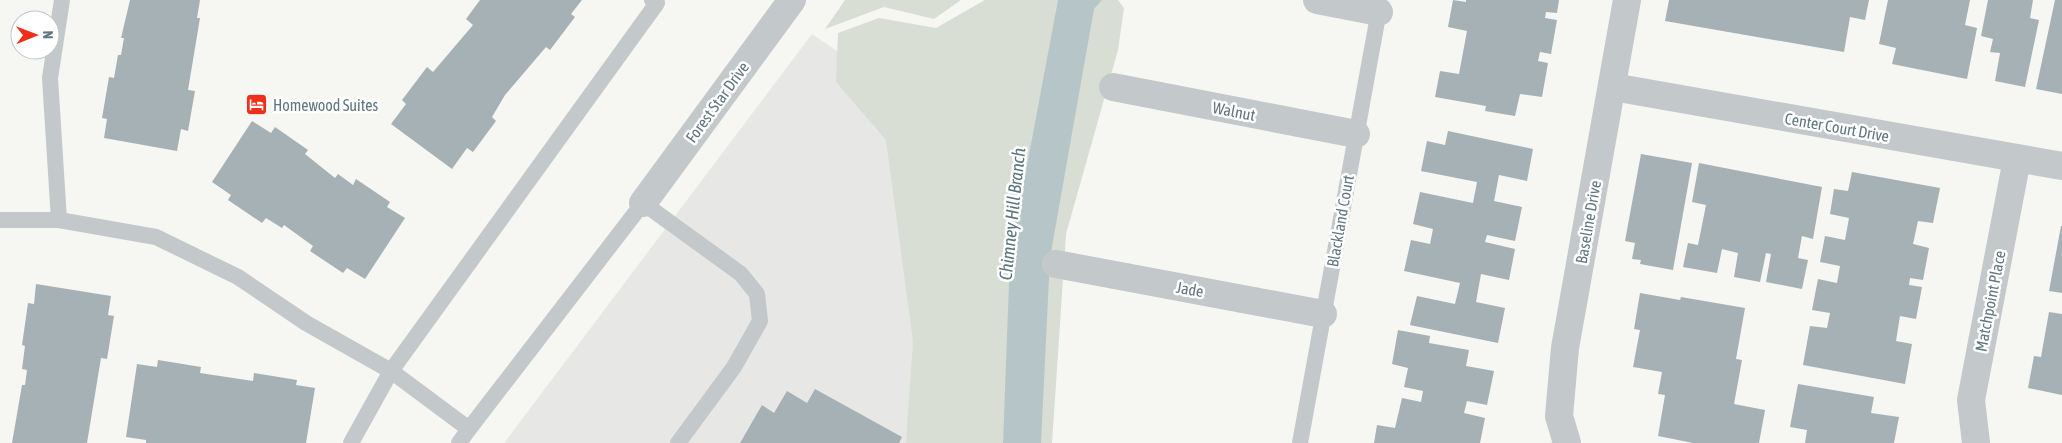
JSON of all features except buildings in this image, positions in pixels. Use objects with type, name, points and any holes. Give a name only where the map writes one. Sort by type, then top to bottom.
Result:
[{"type":"street","name":"Forest Star Drive","points":[[643,203],[792,0]]},
{"type":"street","points":[[1317,0],[1380,6]]},
{"type":"street","name":"Baseline Drive","points":[[1567,443],[1559,416],[1565,348],[1628,0]]},
{"type":"street","name":"Walnut","points":[[1113,87],[1356,134]]},
{"type":"street","name":"Center Court Drive","points":[[1613,87],[2062,166]]},
{"type":"street","name":"Matchpoint Place","points":[[1976,443],[1971,400],[2017,158]]},
{"type":"street","name":"Jade","points":[[1056,264],[1323,314]]},
{"type":"lane","points":[[59,220],[50,78],[62,0]]},
{"type":"lane","points":[[351,443],[391,371],[656,3],[652,0]]},
{"type":"lane","name":"Blackland Court","points":[[1300,443],[1380,6]]},
{"type":"lane","points":[[459,443],[643,203],[741,274],[758,294],[760,321],[734,367],[678,443]]},
{"type":"lane","points":[[0,220],[59,220],[156,238],[238,277],[306,323],[391,371],[469,430]]},
{"type":"shaded area","points":[[845,0],[961,0],[934,19],[884,7],[825,29]]},
{"type":"shaded area","points":[[985,0],[1118,0],[1124,8],[1118,50],[1066,234],[1052,443],[906,443],[913,341],[886,140],[836,82],[838,33],[879,18],[936,28]]},
{"type":"shaded area","points":[[1058,0],[1102,0],[1094,9],[1050,258],[1041,443],[1003,443],[1010,256]]},
{"type":"shaded area","points":[[812,34],[957,132],[964,443],[504,443]]},
{"type":"place","name":"Homewood Suites","points":[[257,105]]},
{"type":"water label","name":"Chimney Hill Branch","points":[[1012,214]]}]
